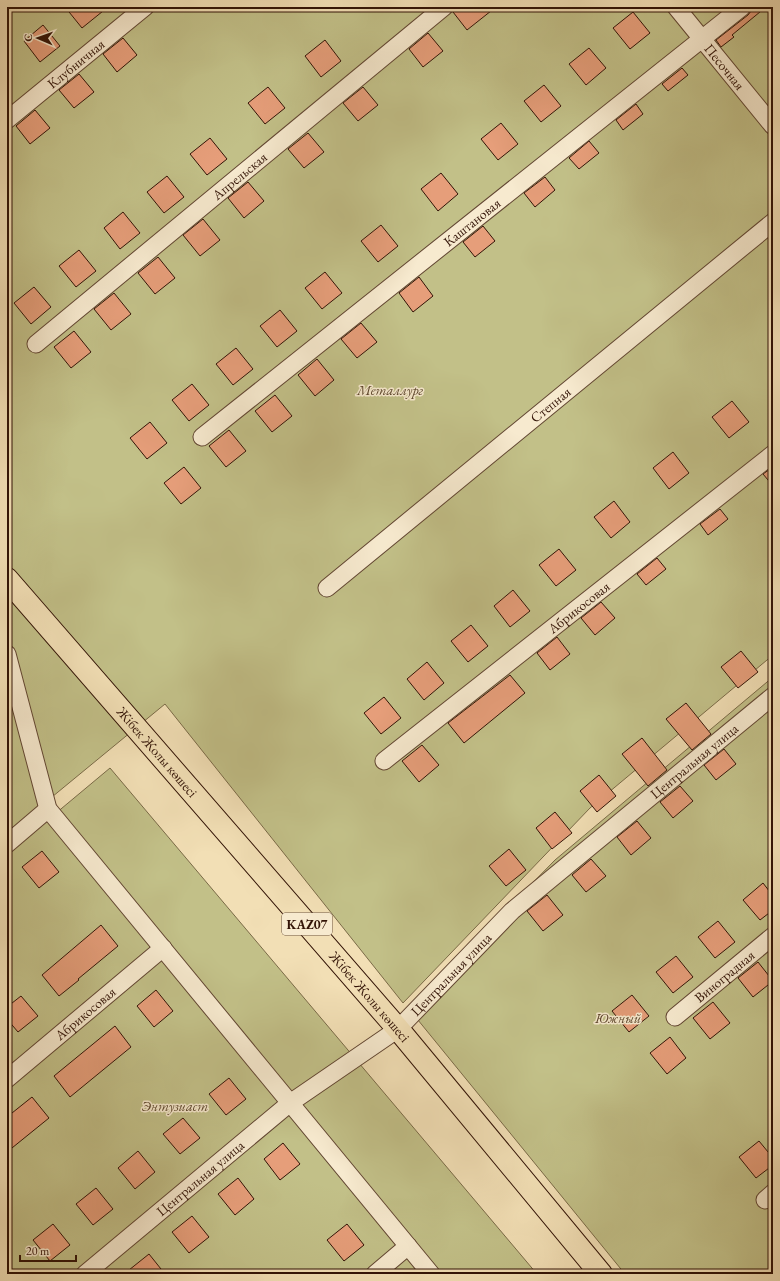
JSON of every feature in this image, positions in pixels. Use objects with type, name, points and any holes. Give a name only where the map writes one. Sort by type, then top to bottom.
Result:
[{"type":"highway","name":"Жібек Жолы көшесі","points":[[7,579],[398,1029],[601,1274]]},
{"type":"street","name":"Клубничная","points":[[7,120],[145,7]]},
{"type":"street","name":"Апрельская","points":[[36,344],[444,7]]},
{"type":"street","name":"Песочная","points":[[676,7],[773,126]]},
{"type":"street","name":"Каштановая","points":[[202,437],[742,7]]},
{"type":"street","name":"Степная","points":[[327,588],[773,222]]},
{"type":"street","name":"Абрикосовая","points":[[384,761],[773,454]]},
{"type":"street","points":[[7,654],[48,810],[432,1274]]},
{"type":"street","name":"Центральная улица","points":[[85,1274],[290,1103],[398,1029],[512,911],[773,696]]},
{"type":"street","points":[[7,844],[48,810]]},
{"type":"street","name":"Виноградная","points":[[675,1017],[773,936]]},
{"type":"street","name":"Абрикосовая","points":[[7,1079],[163,948]]},
{"type":"street","points":[[375,1274],[408,1246]]},
{"type":"green space","name":"Металлург","points":[[7,7],[773,7],[773,655],[590,808],[403,1003],[165,704],[7,834]]},
{"type":"green space","name":"Южный","points":[[773,677],[773,1274],[625,1274],[409,1009],[555,860]]},
{"type":"green space","name":"Энтузиаст","points":[[110,768],[537,1274],[7,1274],[7,854]]},
{"type":"building","points":[[65,7],[108,7],[82,28]]},
{"type":"building","points":[[454,7],[496,7],[467,30],[453,12]]},
{"type":"building","points":[[752,7],[766,7],[732,35],[734,37],[721,47],[716,40],[748,15]]},
{"type":"building","points":[[633,12],[650,33],[630,49],[613,28]]},
{"type":"building","points":[[43,25],[60,46],[40,62],[24,41]]},
{"type":"building","points":[[428,33],[443,51],[423,67],[409,49]]},
{"type":"building","points":[[123,38],[137,55],[117,72],[103,54]]},
{"type":"building","points":[[325,40],[341,61],[321,77],[305,56]]},
{"type":"building","points":[[589,48],[606,68],[586,85],[569,64]]},
{"type":"building","points":[[682,68],[688,75],[668,91],[662,84]]},
{"type":"building","points":[[79,74],[94,92],[74,108],[59,90]]},
{"type":"building","points":[[544,85],[561,106],[541,122],[524,101]]},
{"type":"building","points":[[268,87],[285,108],[265,124],[248,103]]},
{"type":"building","points":[[363,87],[378,105],[358,121],[343,103]]},
{"type":"building","points":[[636,104],[643,114],[623,130],[616,120]]},
{"type":"building","points":[[35,110],[50,128],[30,144],[16,126]]},
{"type":"building","points":[[501,123],[518,144],[498,160],[481,139]]},
{"type":"building","points":[[308,133],[324,152],[304,168],[288,149]]},
{"type":"building","points":[[210,138],[227,159],[207,175],[190,154]]},
{"type":"building","points":[[589,141],[599,153],[579,169],[569,158]]},
{"type":"building","points":[[441,173],[458,194],[438,211],[421,189]]},
{"type":"building","points":[[167,176],[184,197],[164,213],[147,192]]},
{"type":"building","points":[[545,177],[555,190],[535,207],[524,193]]},
{"type":"building","points":[[248,182],[264,201],[244,218],[228,198]]},
{"type":"building","points":[[123,212],[140,233],[120,249],[104,228]]},
{"type":"building","points":[[203,219],[220,240],[200,256],[183,235]]},
{"type":"building","points":[[381,225],[398,246],[378,262],[361,241]]},
{"type":"building","points":[[483,226],[495,241],[475,257],[463,242]]},
{"type":"building","points":[[79,250],[96,271],[76,287],[59,266]]},
{"type":"building","points":[[158,257],[175,278],[155,294],[138,273]]},
{"type":"building","points":[[325,272],[342,293],[322,309],[305,288]]},
{"type":"building","points":[[419,277],[433,296],[413,312],[399,293]]},
{"type":"building","points":[[34,287],[51,307],[31,324],[14,303]]},
{"type":"building","points":[[114,293],[131,314],[111,330],[94,309]]},
{"type":"building","points":[[280,310],[297,331],[277,347],[260,326]]},
{"type":"building","points":[[361,323],[377,342],[357,358],[341,339]]},
{"type":"building","points":[[74,331],[91,352],[71,368],[54,347]]},
{"type":"building","points":[[236,348],[253,369],[233,385],[216,364]]},
{"type":"building","points":[[317,359],[334,380],[315,396],[298,375]]},
{"type":"building","points":[[192,384],[209,405],[189,421],[172,400]]},
{"type":"building","points":[[275,395],[292,416],[272,432],[255,411]]},
{"type":"building","points":[[732,401],[749,422],[729,438],[712,417]]},
{"type":"building","points":[[150,422],[167,443],[147,459],[130,438]]},
{"type":"building","points":[[229,430],[246,451],[226,467],[209,446]]},
{"type":"building","points":[[673,452],[689,473],[669,489],[653,468]]},
{"type":"building","points":[[184,467],[201,488],[181,504],[164,483]]},
{"type":"building","points":[[773,467],[773,486],[763,474]]},
{"type":"building","points":[[614,501],[630,522],[611,538],[594,517]]},
{"type":"building","points":[[720,509],[728,519],[708,535],[700,524]]},
{"type":"building","points":[[559,549],[576,570],[556,586],[539,565]]},
{"type":"building","points":[[657,558],[666,569],[646,585],[637,574]]},
{"type":"building","points":[[513,590],[530,611],[510,627],[494,606]]},
{"type":"building","points":[[601,602],[615,618],[595,635],[581,618]]},
{"type":"building","points":[[471,625],[488,646],[468,662],[451,641]]},
{"type":"building","points":[[557,637],[570,654],[550,670],[537,653]]},
{"type":"building","points":[[741,651],[758,672],[738,688],[721,667]]},
{"type":"building","points":[[427,662],[444,683],[424,700],[407,679]]},
{"type":"building","points":[[510,675],[525,693],[464,743],[448,723]]},
{"type":"building","points":[[384,697],[401,718],[381,734],[364,713]]},
{"type":"building","points":[[686,703],[711,734],[692,750],[666,719]]},
{"type":"building","points":[[642,738],[667,770],[648,786],[622,754]]},
{"type":"building","points":[[422,745],[439,765],[419,782],[402,761]]},
{"type":"building","points":[[724,749],[736,764],[716,780],[704,765]]},
{"type":"building","points":[[599,775],[616,796],[597,812],[580,791]]},
{"type":"building","points":[[680,786],[693,801],[673,818],[660,802]]},
{"type":"building","points":[[555,812],[572,833],[552,849],[536,828]]},
{"type":"building","points":[[637,821],[651,838],[631,855],[617,837]]},
{"type":"building","points":[[509,849],[526,870],[506,886],[489,866]]},
{"type":"building","points":[[42,851],[59,872],[39,888],[22,867]]},
{"type":"building","points":[[591,859],[606,876],[586,892],[572,875]]},
{"type":"building","points":[[763,883],[773,896],[773,910],[760,920],[743,900]]},
{"type":"building","points":[[547,895],[563,915],[543,931],[527,911]]},
{"type":"building","points":[[718,921],[735,942],[715,958],[698,937]]},
{"type":"building","points":[[101,925],[118,946],[59,996],[42,975]]},
{"type":"building","points":[[676,956],[693,977],[673,993],[656,972]]},
{"type":"building","points":[[758,962],[773,981],[753,997],[738,978]]},
{"type":"building","points":[[156,990],[173,1011],[154,1027],[137,1006]]},
{"type":"building","points":[[632,995],[649,1016],[629,1032],[612,1011]]},
{"type":"building","points":[[21,996],[38,1016],[18,1032],[7,1019],[7,1007]]},
{"type":"building","points":[[713,1002],[730,1023],[710,1039],[693,1018]]},
{"type":"building","points":[[115,1026],[131,1047],[70,1097],[54,1076]]},
{"type":"building","points":[[670,1037],[686,1058],[667,1074],[650,1053]]},
{"type":"building","points":[[229,1078],[246,1099],[226,1115],[209,1094]]},
{"type":"building","points":[[32,1097],[49,1118],[7,1152],[7,1117]]},
{"type":"building","points":[[183,1118],[200,1138],[180,1154],[163,1134]]},
{"type":"building","points":[[759,1141],[773,1158],[773,1165],[756,1178],[739,1157]]},
{"type":"building","points":[[283,1143],[300,1164],[280,1180],[264,1159]]},
{"type":"building","points":[[138,1151],[155,1172],[135,1189],[118,1168]]},
{"type":"building","points":[[238,1178],[254,1199],[235,1215],[218,1194]]},
{"type":"building","points":[[96,1188],[113,1209],[93,1225],[76,1204]]},
{"type":"building","points":[[192,1216],[209,1237],[189,1253],[172,1232]]},
{"type":"building","points":[[53,1224],[70,1245],[50,1261],[33,1240]]},
{"type":"building","points":[[347,1224],[364,1245],[344,1261],[327,1240]]},
{"type":"building","points":[[149,1254],[165,1274],[124,1274]]}]
